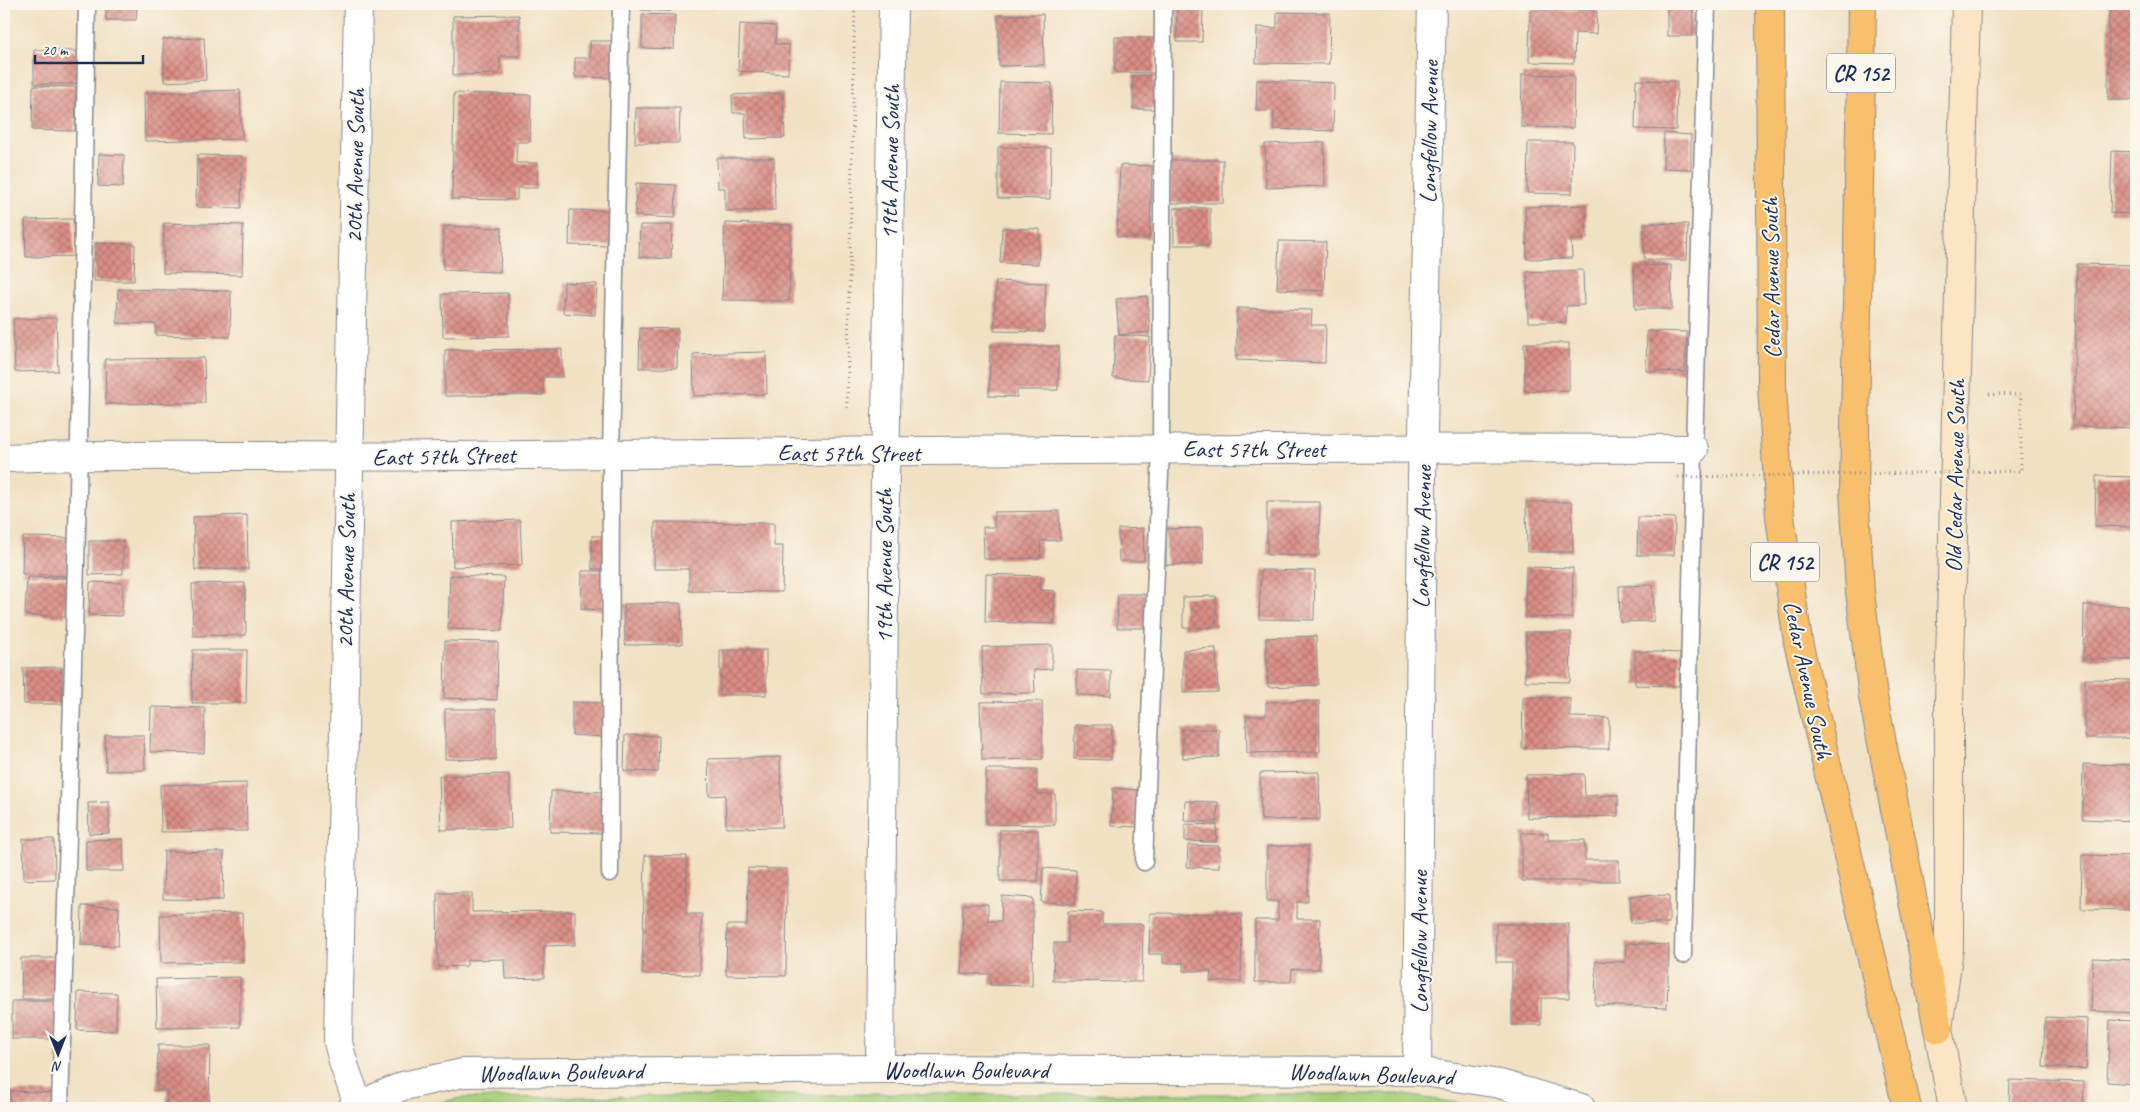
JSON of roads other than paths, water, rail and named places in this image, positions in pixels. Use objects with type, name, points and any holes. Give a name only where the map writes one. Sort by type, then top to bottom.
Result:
[{"type":"highway","name":"Cedar Avenue South","points":[[1770,4],[1772,386],[1780,517],[1798,642],[1906,1108]]},
{"type":"highway","name":"CR 152","points":[[1862,4],[1854,491],[1860,592],[1873,697],[1938,1029]]},
{"type":"highway","points":[[1860,142],[1879,4]]},
{"type":"street","name":"20th Avenue South","points":[[355,1106],[338,1042],[358,4]]},
{"type":"street","name":"19th Avenue South","points":[[880,1069],[885,452],[893,4]]},
{"type":"street","name":"Longfellow Avenue","points":[[1417,1071],[1423,448],[1432,4]]},
{"type":"street","name":"Old Cedar Avenue South","points":[[1938,1029],[1949,948],[1949,703],[1966,4]]},
{"type":"street","name":"East 57th Street","points":[[4,458],[78,455],[348,457],[1161,449],[1694,449]]},
{"type":"street","name":"CR 152","points":[[1938,1029],[1953,1108]]},
{"type":"street","name":"Woodlawn Boulevard","points":[[355,1106],[402,1086],[463,1073],[880,1069],[1417,1071],[1500,1084],[1581,1108]]},
{"type":"lane","points":[[60,1108],[78,455],[86,4]]},
{"type":"lane","points":[[610,873],[611,454],[621,4]]},
{"type":"lane","points":[[1144,862],[1161,449],[1163,4]]},
{"type":"lane","points":[[1683,955],[1694,449],[1707,4]]}]
